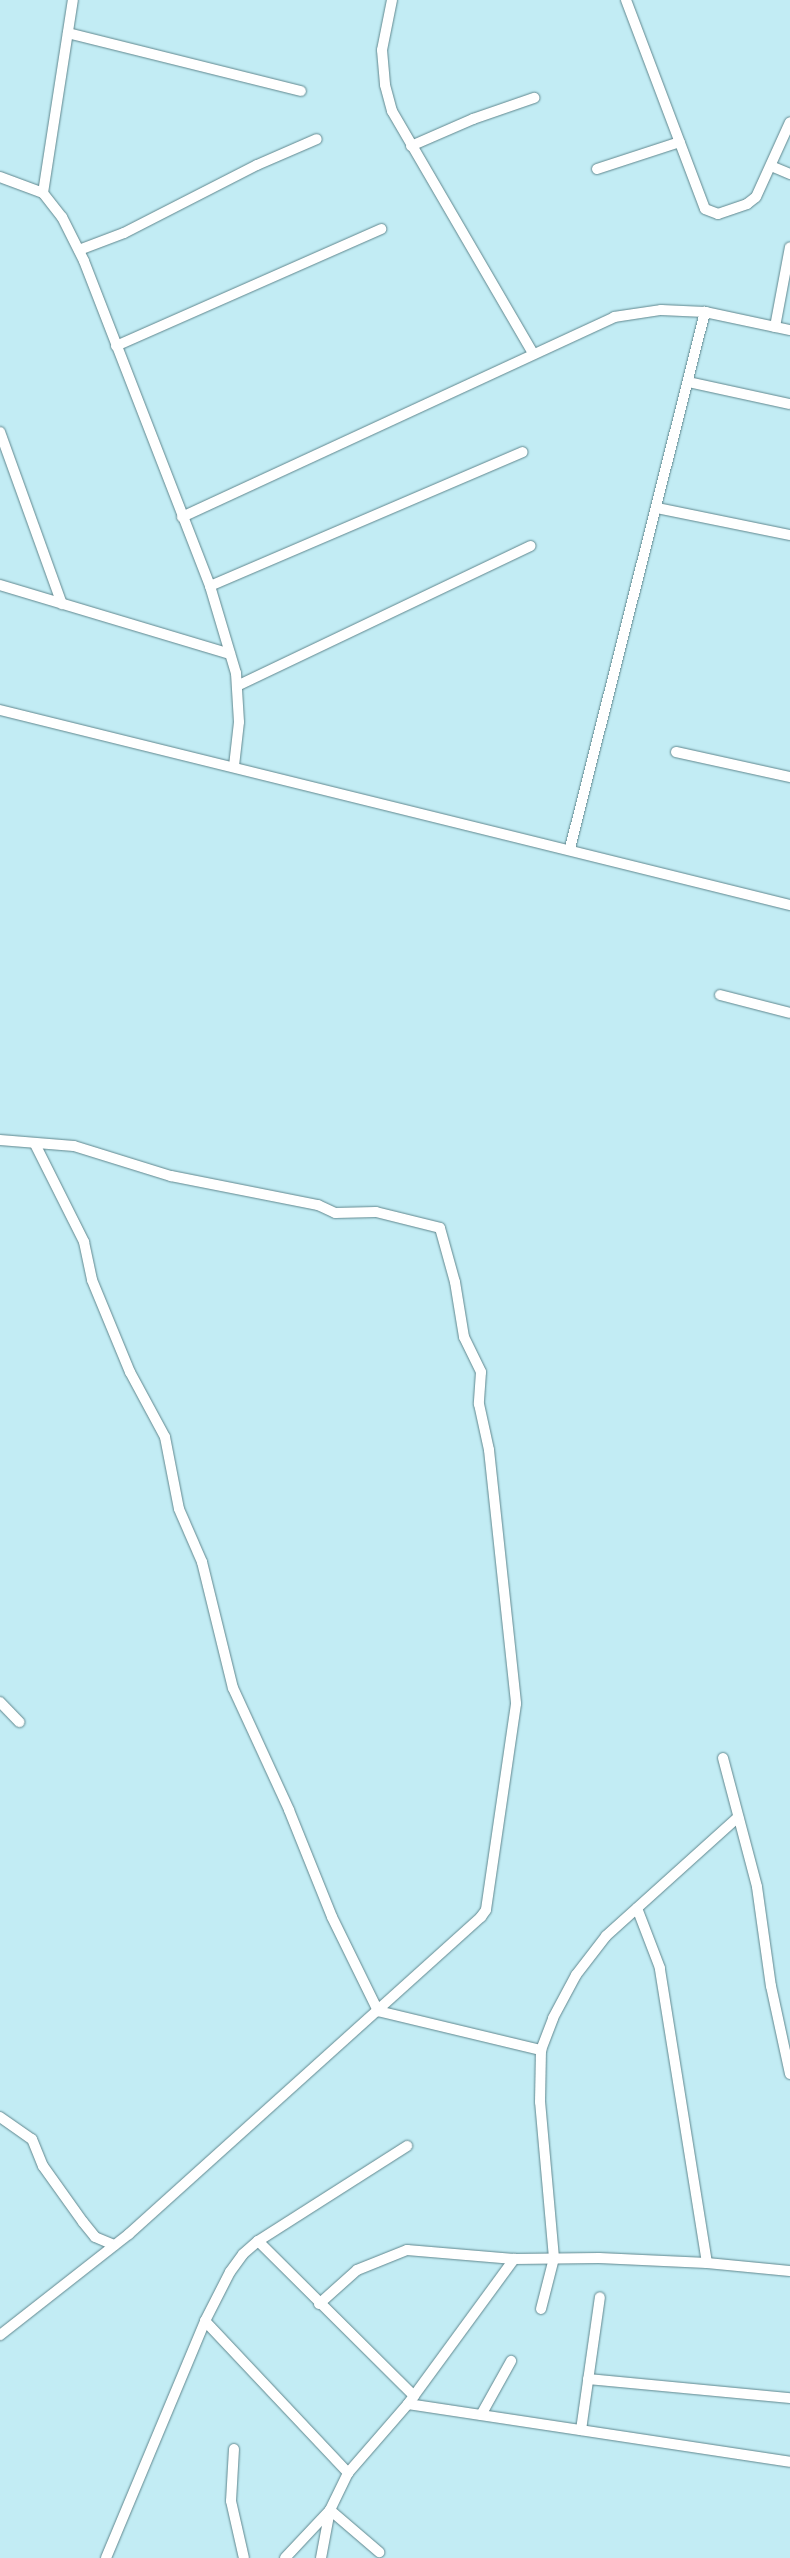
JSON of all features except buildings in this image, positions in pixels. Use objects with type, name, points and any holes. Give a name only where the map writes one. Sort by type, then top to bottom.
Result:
[{"type":"street","points":[[43,193],[73,0]]},
{"type":"street","points":[[392,0],[382,50],[385,85],[392,111],[533,353]]},
{"type":"street","points":[[626,0],[705,210],[718,214],[747,204],[762,188],[790,122]]},
{"type":"street","points":[[68,33],[302,91]]},
{"type":"street","points":[[411,146],[473,119],[534,98]]},
{"type":"street","points":[[79,250],[124,233],[256,165],[317,139]]},
{"type":"street","points":[[597,169],[680,142]]},
{"type":"street","points":[[771,166],[790,174]]},
{"type":"street","points":[[0,177],[43,193],[62,217],[79,250],[210,586],[239,685],[239,722],[234,766]]},
{"type":"street","points":[[116,346],[381,229]]},
{"type":"street","points":[[776,327],[790,247]]},
{"type":"street","points":[[182,517],[614,317],[661,310],[705,312],[790,330]]},
{"type":"street","points":[[570,848],[705,312]]},
{"type":"street","points":[[688,382],[790,404]]},
{"type":"street","points":[[0,432],[62,604]]},
{"type":"street","points":[[210,586],[523,452]]},
{"type":"street","points":[[657,508],[790,536]]},
{"type":"street","points":[[239,685],[531,546]]},
{"type":"street","points":[[0,585],[230,654]]},
{"type":"street","points":[[0,710],[570,848],[790,905]]},
{"type":"street","points":[[676,752],[790,777]]},
{"type":"street","points":[[720,995],[790,1013]]},
{"type":"street","points":[[0,1140],[74,1146],[171,1176],[318,1205],[344,1214],[376,1212],[436,1226],[443,1231],[464,1337],[481,1372],[479,1404],[489,1450],[497,1549],[506,1600],[516,1704],[514,1731],[495,1833],[486,1910],[378,2011],[189,2182],[56,2294],[0,2335]]},
{"type":"street","points":[[35,1144],[84,1242],[92,1280],[130,1372],[164,1437],[179,1509],[202,1562],[233,1688],[289,1810],[332,1917],[378,2011]]},
{"type":"street","points":[[0,1702],[19,1722]]},
{"type":"street","points":[[723,1758],[757,1888],[771,1986],[790,2074]]},
{"type":"street","points":[[541,2309],[554,2258],[540,2102],[541,2050],[553,2018],[576,1975],[606,1936],[738,1817]]},
{"type":"street","points":[[637,1908],[660,1968],[707,2263]]},
{"type":"street","points":[[378,2011],[541,2050]]},
{"type":"street","points":[[0,2117],[32,2139],[43,2166],[83,2222],[95,2237],[114,2245]]},
{"type":"street","points":[[106,2558],[205,2322],[230,2272],[258,2241],[406,2146]]},
{"type":"street","points":[[258,2241],[411,2400],[481,2415],[790,2462]]},
{"type":"street","points":[[319,2304],[357,2270],[399,2252],[416,2250],[514,2259],[554,2258],[707,2263],[790,2271]]},
{"type":"street","points":[[321,2558],[330,2510],[348,2473],[411,2400],[514,2259]]},
{"type":"street","points":[[581,2430],[600,2297]]},
{"type":"street","points":[[205,2322],[348,2473]]},
{"type":"street","points":[[481,2415],[511,2362]]},
{"type":"street","points":[[588,2379],[790,2398]]},
{"type":"street","points":[[234,2449],[231,2502],[244,2558]]},
{"type":"street","points":[[330,2510],[379,2552]]},
{"type":"street","points":[[285,2558],[330,2510]]}]
